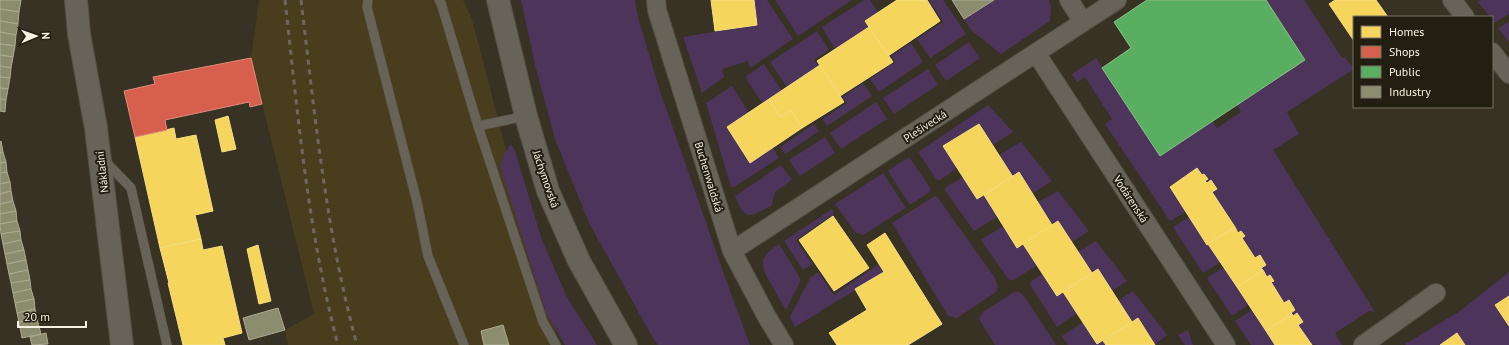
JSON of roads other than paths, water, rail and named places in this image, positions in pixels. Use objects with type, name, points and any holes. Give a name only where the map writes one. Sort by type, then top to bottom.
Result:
[{"type":"street","name":"Nákladní","points":[[76,0],[79,34],[100,155],[122,345]]},
{"type":"street","name":"Jáchymovská","points":[[498,0],[526,116],[548,191],[578,261],[626,345]]},
{"type":"street","name":"Buchenwaldská","points":[[656,0],[657,10],[732,251],[767,317],[784,345]]},
{"type":"street","points":[[1069,0],[1083,22]]},
{"type":"street","name":"Plešivecká","points":[[732,251],[1117,0]]},
{"type":"street","points":[[1452,0],[1464,16]]},
{"type":"street","points":[[1493,53],[1509,74]]},
{"type":"street","name":"Vodárenská","points":[[1036,54],[1226,345]]},
{"type":"street","points":[[1363,345],[1436,293]]},
{"type":"lane","points":[[368,0],[367,7],[417,202],[428,256],[464,345]]},
{"type":"lane","points":[[439,0],[478,126],[543,322],[549,345]]},
{"type":"lane","points":[[478,126],[526,116]]},
{"type":"lane","points":[[100,155],[131,188],[167,345]]},
{"type":"lane","points":[[543,322],[556,345]]},
{"type":"railway","points":[[285,0],[311,217],[338,345]]},
{"type":"railway","points":[[301,0],[329,217],[346,302],[357,345]]}]
